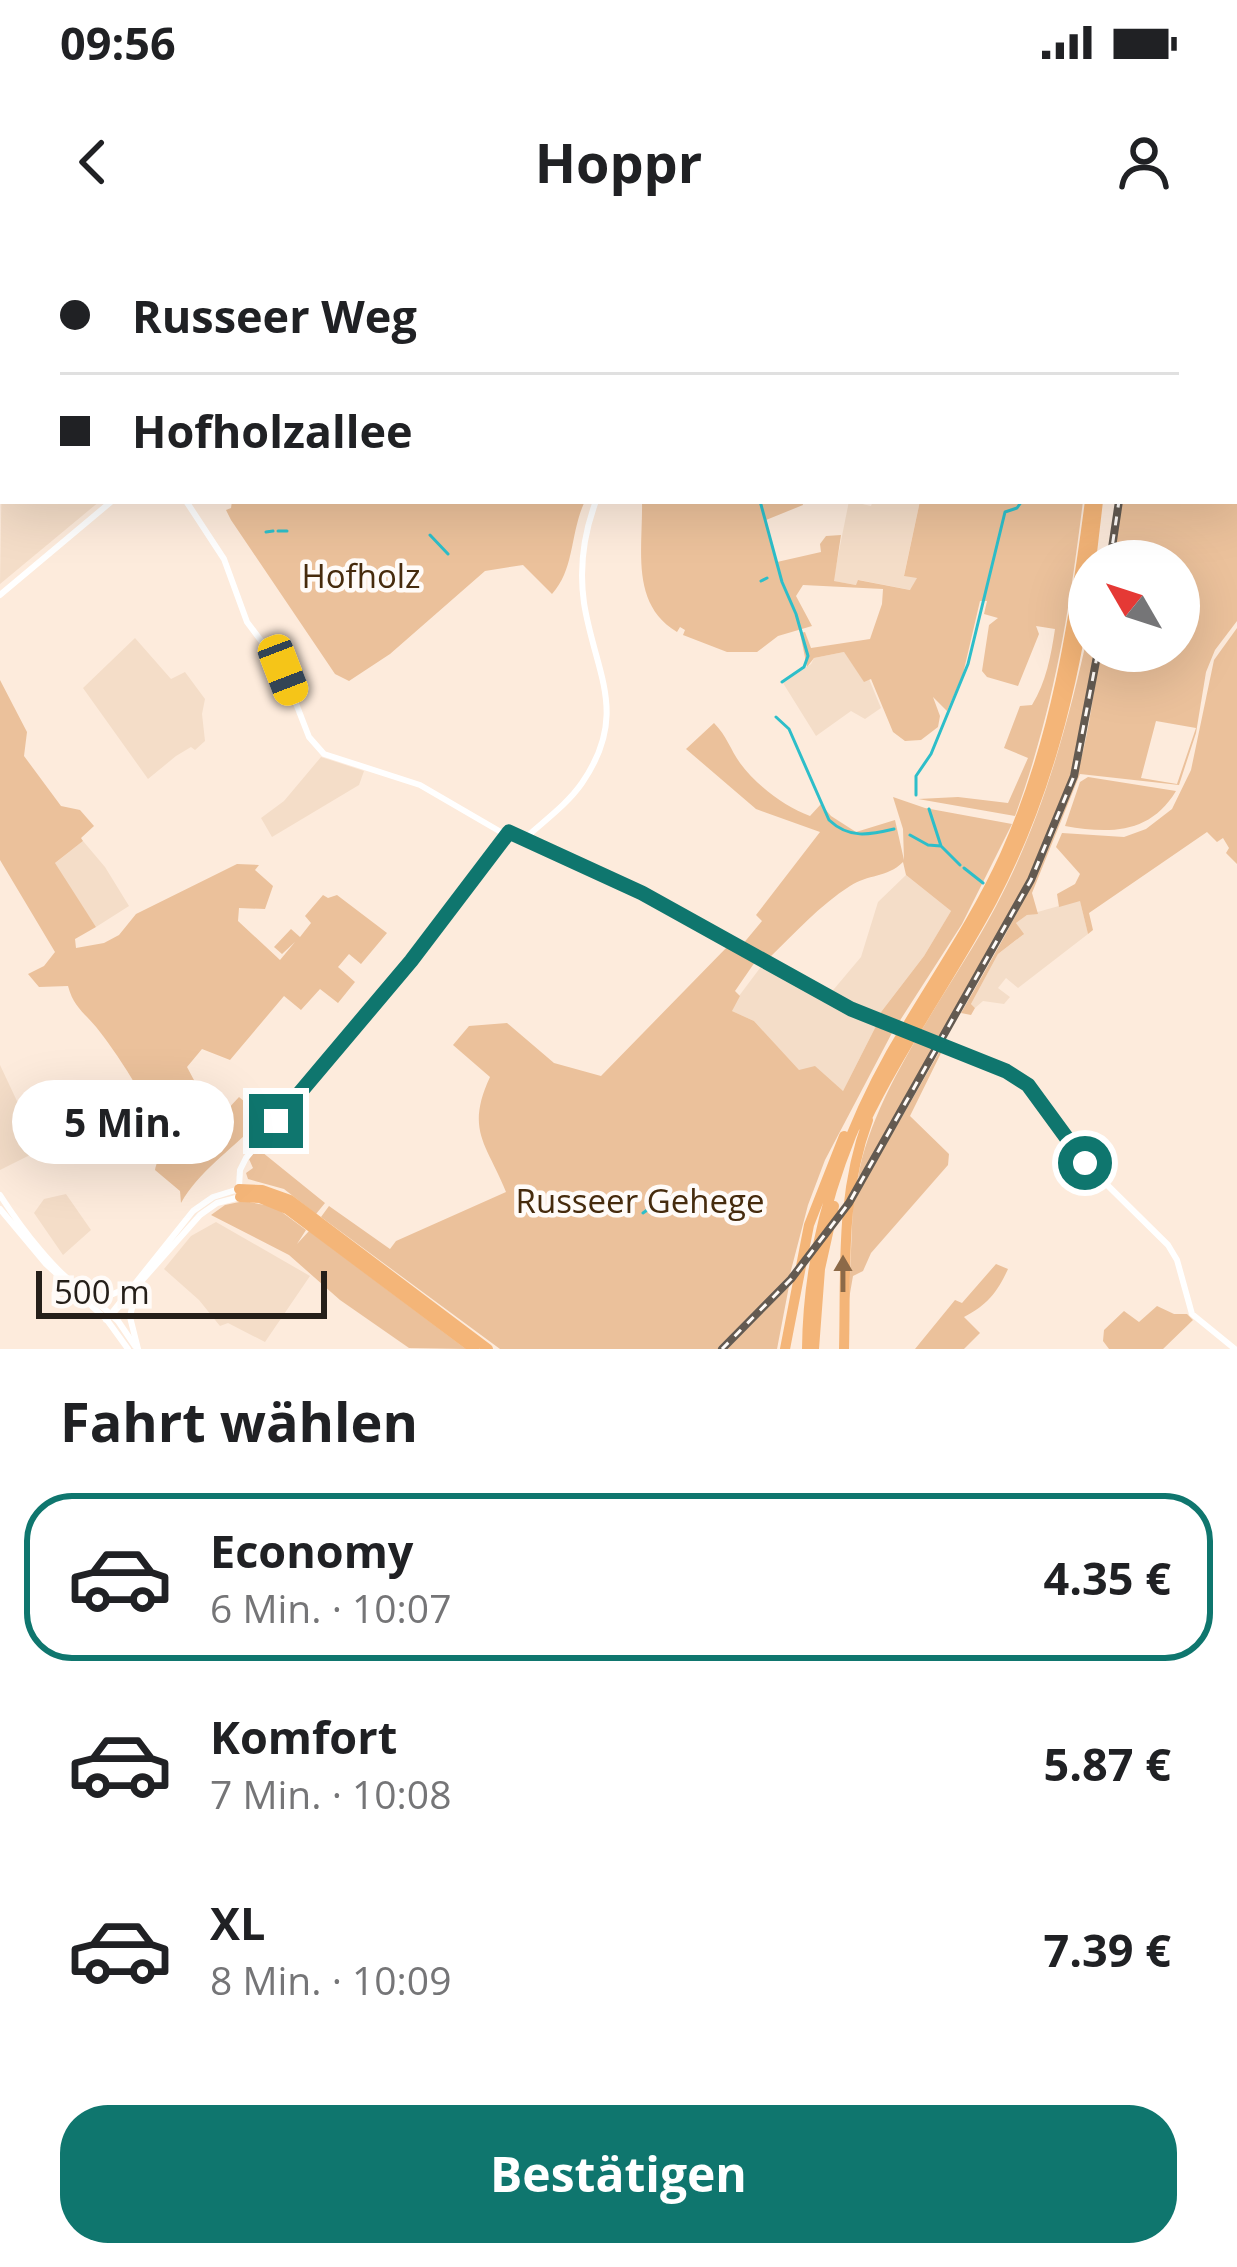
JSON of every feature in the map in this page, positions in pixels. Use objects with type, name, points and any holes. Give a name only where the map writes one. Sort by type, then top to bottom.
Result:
[{"type":"highway","points":[[810,1349],[818,1240],[836,1174],[873,1096],[980,904],[1028,800],[1066,663],[1093,504]]},
{"type":"highway","points":[[1092,540],[1094,504]]},
{"type":"highway","points":[[785,1349],[801,1256],[819,1195],[845,1134],[989,906],[1024,832],[1064,713],[1071,672]]},
{"type":"highway","points":[[844,1349],[846,1215],[873,1096]]},
{"type":"highway","points":[[239,1193],[262,1190],[290,1201],[488,1349]]},
{"type":"highway","points":[[239,1193],[286,1209],[474,1349]]},
{"type":"street","points":[[0,595],[108,504]]},
{"type":"street","points":[[188,504],[224,560],[248,624],[283,670],[314,745],[332,759],[422,786],[507,834],[642,893],[831,999],[994,1064],[1028,1085],[1085,1163],[1168,1245],[1192,1314],[1235,1349]]},
{"type":"street","points":[[524,840],[581,784],[605,724],[606,685],[582,586],[586,534],[595,504]]},
{"type":"street","points":[[109,1317],[202,1212],[239,1193],[246,1158],[411,961],[507,834]]},
{"type":"street","points":[[0,1195],[134,1349]]},
{"type":"street","points":[[0,1209],[46,1264],[109,1317]]},
{"type":"street","points":[[86,1292],[110,1296],[137,1284]]},
{"type":"street","points":[[134,1349],[130,1314],[137,1284]]},
{"type":"shaded area","points":[[1,504],[96,504],[0,584]]},
{"type":"shaded area","points":[[848,504],[919,504],[904,575],[918,577],[911,590],[859,580],[857,585],[833,581]]},
{"type":"shaded area","points":[[135,638],[171,679],[185,672],[205,699],[205,741],[176,756],[148,779],[83,688]]},
{"type":"shaded area","points":[[844,652],[864,681],[869,679],[881,708],[865,719],[851,711],[816,736],[783,683],[814,658]]},
{"type":"shaded area","points":[[1091,672],[1096,672],[1077,775],[1049,848],[982,975],[978,973],[1060,811],[1077,756]]},
{"type":"shaded area","points":[[321,757],[364,771],[359,785],[272,837],[261,818],[284,801]]},
{"type":"shaded area","points":[[83,841],[129,906],[96,927],[54,864]]},
{"type":"shaded area","points":[[906,875],[951,911],[878,1016],[829,995],[861,957],[878,902]]},
{"type":"shaded area","points":[[1080,900],[1088,934],[1018,988],[1006,978],[998,988],[1010,997],[1004,1004],[983,1001],[975,1008],[971,1004],[998,954],[1023,935],[1016,923],[1027,915]]},
{"type":"shaded area","points":[[763,964],[877,1024],[843,1091],[799,1071],[754,1021],[732,1011]]},
{"type":"shaded area","points":[[0,1065],[40,1150],[0,1170]]},
{"type":"shaded area","points":[[66,1194],[91,1230],[63,1255],[34,1213],[44,1199]]},
{"type":"shaded area","points":[[216,1222],[310,1276],[265,1342],[228,1323],[220,1326],[164,1269],[191,1236]]},
{"type":"green space","name":"Hofholz","points":[[232,504],[584,504],[569,562],[552,594],[523,565],[485,571],[390,654],[349,681],[335,674],[231,520],[226,510]]},
{"type":"green space","points":[[642,504],[803,504],[766,520],[777,562],[821,552],[826,536],[841,535],[834,581],[856,585],[858,580],[910,590],[917,578],[904,576],[919,504],[1083,504],[1078,540],[1068,540],[1068,605],[1058,660],[1015,816],[918,799],[958,797],[1008,803],[1028,758],[1004,748],[1020,706],[1032,705],[1041,687],[1055,629],[1036,626],[1039,634],[1018,686],[987,677],[982,671],[989,625],[998,618],[984,614],[987,601],[980,601],[963,674],[947,711],[933,697],[940,716],[938,727],[921,740],[905,741],[893,732],[871,679],[864,682],[844,652],[814,658],[807,667],[800,633],[805,632],[811,648],[870,639],[883,589],[803,585],[796,596],[812,626],[778,636],[757,652],[727,652],[683,635],[685,630],[680,627],[677,632],[662,620],[642,574]]},
{"type":"green space","points":[[1122,504],[1237,504],[1237,621],[1215,650],[1206,672],[1196,733],[1179,785],[1080,774],[1032,893],[1038,914],[1016,923],[1024,934],[998,954],[971,1004],[975,1008],[971,1015],[961,1013],[1052,840],[1075,779],[1097,672],[1200,672],[1200,540],[1116,540]],"holes":[[[1156,721],[1196,728],[1177,784],[1141,778]]]},
{"type":"green space","points":[[1237,628],[1237,864],[1226,853],[1229,848],[1223,838],[1217,842],[1207,832],[1089,913],[1093,930],[1088,934],[1080,901],[1059,907],[1057,894],[1075,884],[1080,874],[1056,847],[1062,833],[1124,837],[1146,829],[1172,809],[1191,770],[1214,660]]},
{"type":"green space","points":[[1078,672],[1091,672],[1077,756],[1052,830],[858,1178],[866,1144],[897,1074],[1012,875],[1062,736]]},
{"type":"green space","points":[[0,680],[27,732],[24,756],[61,806],[80,810],[94,826],[55,863],[96,927],[75,939],[76,948],[104,943],[119,935],[136,914],[237,864],[259,865],[255,870],[273,886],[265,909],[239,908],[238,921],[280,960],[295,942],[282,954],[274,947],[291,929],[300,937],[311,923],[305,916],[323,895],[337,895],[387,933],[361,964],[349,954],[338,967],[355,982],[338,1003],[320,989],[301,1010],[284,996],[230,1060],[202,1049],[187,1067],[195,1082],[226,1111],[239,1097],[263,1117],[208,1168],[181,1203],[180,1191],[155,1170],[159,1153],[154,1123],[118,1057],[77,1006],[68,986],[39,987],[28,974],[44,966],[55,952],[0,860]]},
{"type":"green space","points":[[714,723],[747,771],[791,807],[810,816],[821,804],[856,832],[895,820],[904,860],[903,829],[893,797],[925,808],[1012,824],[962,924],[899,1022],[878,1016],[951,911],[906,875],[903,862],[839,894],[768,959],[742,945],[762,921],[756,915],[820,832],[756,809],[686,749]]},
{"type":"green space","points":[[1088,777],[1176,791],[1154,816],[1128,828],[1065,826],[1080,782]]},
{"type":"green space","name":"Russeer Gehege","points":[[729,945],[755,962],[735,991],[740,996],[732,1011],[754,1021],[799,1070],[815,1066],[843,1091],[877,1024],[893,1031],[825,1160],[789,1278],[718,1349],[500,1349],[321,1217],[329,1206],[390,1249],[396,1241],[506,1192],[479,1124],[490,1077],[453,1045],[469,1026],[507,1023],[554,1063],[601,1076]]},
{"type":"green space","points":[[941,1049],[974,1063],[942,1051],[910,1116],[949,1154],[948,1165],[871,1253],[863,1271],[853,1276],[849,1299],[853,1202]]},
{"type":"green space","points":[[257,1148],[325,1203],[316,1214],[284,1189],[248,1179],[246,1173],[253,1168],[249,1159]]},
{"type":"green space","points":[[244,1201],[275,1207],[306,1230],[297,1244],[309,1231],[466,1349],[409,1348],[340,1300],[289,1255],[211,1215],[225,1205]]},
{"type":"green space","points":[[996,1264],[1008,1269],[1000,1285],[964,1317],[980,1333],[964,1349],[915,1349],[955,1300],[962,1303]]},
{"type":"green space","points":[[789,1286],[777,1349],[727,1349]]},
{"type":"green space","points":[[1157,1306],[1193,1320],[1163,1349],[1109,1349],[1103,1341],[1104,1330],[1124,1311],[1139,1322]]},
{"type":"waterway","points":[[761,504],[808,656],[804,667],[782,682]]},
{"type":"waterway","points":[[916,795],[916,776],[931,754],[968,664],[1005,512],[1020,504]]},
{"type":"waterway","points":[[266,532],[273,531]]},
{"type":"waterway","points":[[278,531],[287,531]]},
{"type":"waterway","points":[[430,535],[448,554]]},
{"type":"waterway","points":[[761,581],[767,578]]},
{"type":"waterway","points":[[776,717],[789,729],[829,820],[860,834],[894,829]]},
{"type":"waterway","points":[[929,809],[941,846]]},
{"type":"waterway","points":[[910,835],[941,846],[960,865]]},
{"type":"waterway","points":[[964,868],[983,883]]},
{"type":"waterway","points":[[655,1205],[664,1200]]},
{"type":"waterway","points":[[643,1213],[650,1208]]},
{"type":"railway","points":[[1113,540],[1119,504]]},
{"type":"railway","points":[[722,1349],[791,1279],[849,1203],[1031,880],[1074,776],[1094,672]]},
{"type":"route","points":[[276,1121],[411,961],[509,832],[642,893],[851,1009],[979,1058],[1020,1079],[1085,1163]]}]
